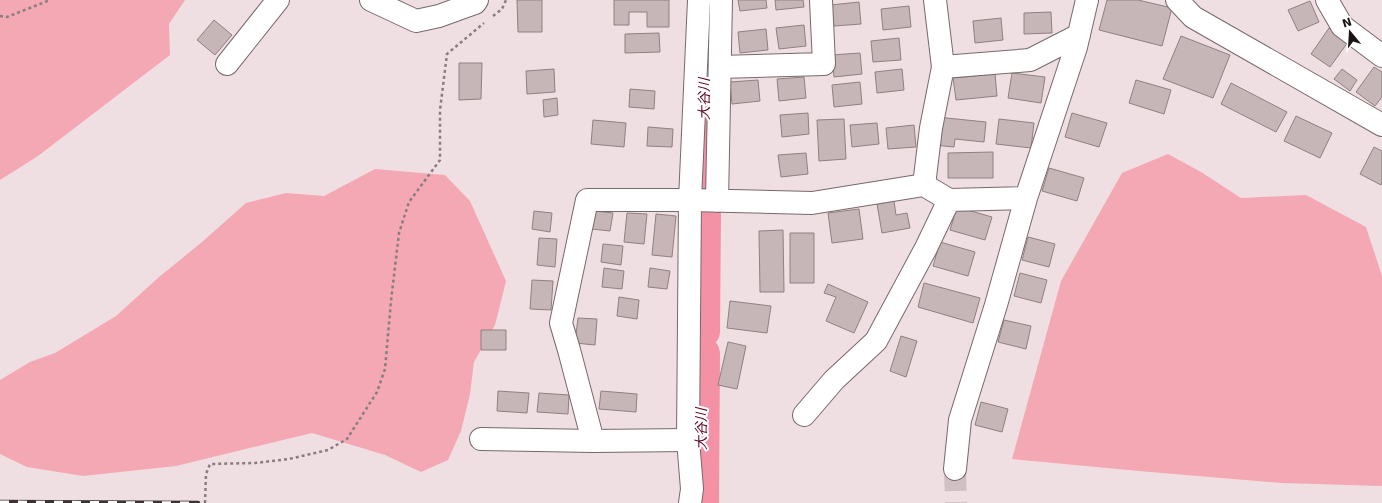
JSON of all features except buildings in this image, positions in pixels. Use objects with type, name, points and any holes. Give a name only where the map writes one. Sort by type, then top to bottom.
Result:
[{"type":"street","points":[[227,64],[278,0]]},
{"type":"street","points":[[371,0],[416,21],[440,16],[477,0]]},
{"type":"street","points":[[690,503],[692,489],[688,440],[690,200],[699,0]]},
{"type":"street","points":[[716,201],[721,0]]},
{"type":"street","points":[[720,67],[824,64],[822,0]]},
{"type":"street","points":[[924,185],[931,128],[943,67],[935,0]]},
{"type":"street","points":[[955,468],[960,420],[996,305],[1026,198],[1076,47],[1087,0]]},
{"type":"street","points":[[1177,0],[1193,17],[1382,125]]},
{"type":"street","points":[[1326,0],[1342,26],[1382,56]]},
{"type":"street","points":[[943,67],[1030,60],[1079,35]]},
{"type":"street","points":[[593,441],[569,350],[560,323],[587,200],[812,202],[924,185],[949,200],[1026,198]]},
{"type":"street","points":[[804,414],[834,380],[876,341],[926,248],[949,200]]},
{"type":"street","points":[[481,439],[593,441],[688,440]]},
{"type":"path","points":[[0,16],[6,17],[50,0]]},
{"type":"path","points":[[205,503],[206,474],[210,464],[289,459],[328,450],[347,439],[377,392],[385,369],[399,233],[409,202],[440,160],[440,110],[447,54],[502,9],[506,0]]},
{"type":"shaded area","points":[[0,0],[185,0],[169,24],[170,55],[38,156],[0,180]]},
{"type":"shaded area","points":[[1168,154],[1201,172],[1241,198],[1306,195],[1366,227],[1382,276],[1382,486],[1282,483],[1012,459],[1061,281],[1122,173]]},
{"type":"shaded area","points":[[375,169],[445,175],[470,201],[506,281],[495,325],[474,362],[470,394],[461,431],[448,460],[421,472],[385,455],[312,433],[176,466],[83,476],[27,467],[0,454],[0,380],[30,362],[55,353],[116,316],[159,277],[246,203],[286,193],[324,196]]},
{"type":"waterway","name":"大谷川","points":[[703,198],[704,99]]},
{"type":"waterway","name":"大谷川","points":[[702,331],[703,213]]},
{"type":"waterway","name":"大谷川","points":[[701,503],[702,354]]},
{"type":"tunnel","points":[[955,469],[956,503]]},
{"type":"railway","points":[[0,502],[198,503]]}]
